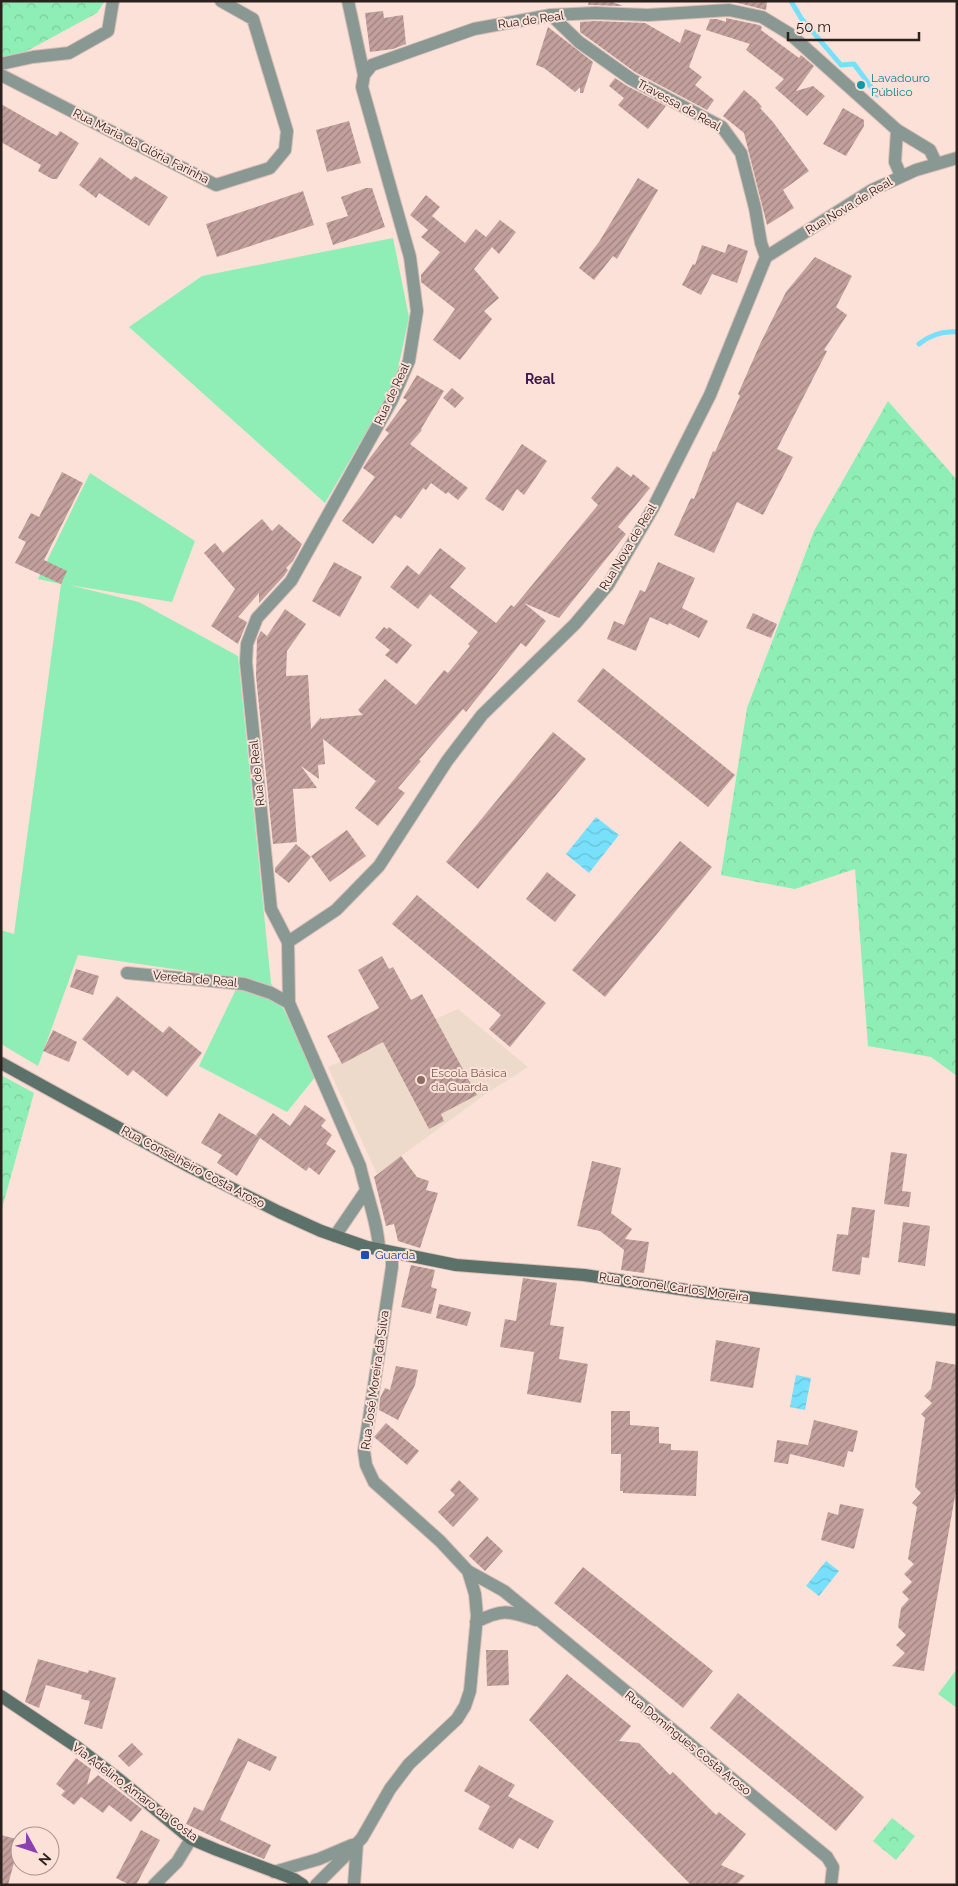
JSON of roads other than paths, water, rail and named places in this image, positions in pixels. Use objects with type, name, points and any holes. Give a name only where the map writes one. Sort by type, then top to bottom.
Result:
[{"type":"main road","name":"Rua Conselheiro Costa Aroso","points":[[1,1063],[279,1212],[336,1236],[392,1253]]},
{"type":"main road","name":"Rua Coronel Carlos Moreira","points":[[392,1253],[456,1265],[584,1275],[709,1293],[957,1320]]},
{"type":"main road","name":"Via Adelino Amaro da Costa","points":[[1,1696],[77,1747],[191,1839],[294,1879],[303,1885]]},
{"type":"street","points":[[1,64],[33,57],[69,53],[108,31],[113,1]]},
{"type":"street","name":"Rua Maria da Glória Farinha","points":[[1,75],[216,185],[270,168],[285,150],[286,131],[284,121],[252,19],[221,1]]},
{"type":"street","points":[[348,1],[364,75]]},
{"type":"street","name":"Rua de Real","points":[[379,1250],[378,1238],[360,1166],[289,1003],[288,942],[271,909],[246,662],[247,644],[257,618],[291,581],[392,400],[409,361],[417,310],[410,257],[362,87],[364,75],[372,65],[474,28],[551,15],[595,13],[648,15],[729,10],[762,17],[790,34],[897,130],[930,150],[936,163]]},
{"type":"street","name":"Travessa de Real","points":[[551,15],[580,42],[631,79],[722,127],[741,153],[755,208],[761,243],[766,257]]},
{"type":"street","points":[[897,130],[895,162],[901,176]]},
{"type":"street","points":[[936,163],[957,158]]},
{"type":"street","name":"Rua Nova de Real","points":[[288,942],[336,910],[379,866],[447,761],[482,715],[575,624],[608,585],[653,508],[710,395],[766,257],[872,190],[901,176],[936,163]]},
{"type":"street","name":"Vereda de Real","points":[[127,973],[244,984],[271,993],[289,1003]]},
{"type":"street","points":[[336,1236],[365,1192]]},
{"type":"street","name":"Rua José Moreira da Silva","points":[[316,1885],[357,1843],[390,1789],[409,1764],[457,1718],[465,1706],[470,1691],[476,1622],[475,1594],[468,1572],[440,1541],[374,1482],[366,1464],[364,1451],[392,1267],[392,1253]]},
{"type":"street","name":"Rua Domingues Costa Aroso","points":[[468,1572],[504,1590],[827,1857],[833,1867],[832,1885]]},
{"type":"street","name":"Rua Domingues Costa Aroso","points":[[476,1622],[492,1613],[508,1611],[540,1621]]},
{"type":"street","points":[[154,1885],[177,1862],[191,1839]]},
{"type":"street","points":[[274,1872],[319,1859],[357,1843]]},
{"type":"street","name":"Rua José Moreira da Silva","points":[[354,1885],[357,1843]]},
{"type":"water","points":[[596,817],[619,835],[589,873],[566,854]]},
{"type":"water","points":[[796,1375],[811,1378],[805,1410],[790,1407]]},
{"type":"water","points":[[826,1561],[839,1571],[819,1596],[806,1586]]},
{"type":"waterway","points":[[791,1],[801,18],[841,65],[854,64],[877,95]]},
{"type":"waterway","points":[[919,344],[936,334],[957,332]]},
{"type":"place","name":"Lavadouro Público","points":[[861,85]]},
{"type":"place","name":"Escola Básica da Guarda","points":[[421,1080]]},
{"type":"place","name":"Guarda","points":[[365,1255]]},
{"type":"district","name":"Real","points":[[540,379]]}]
